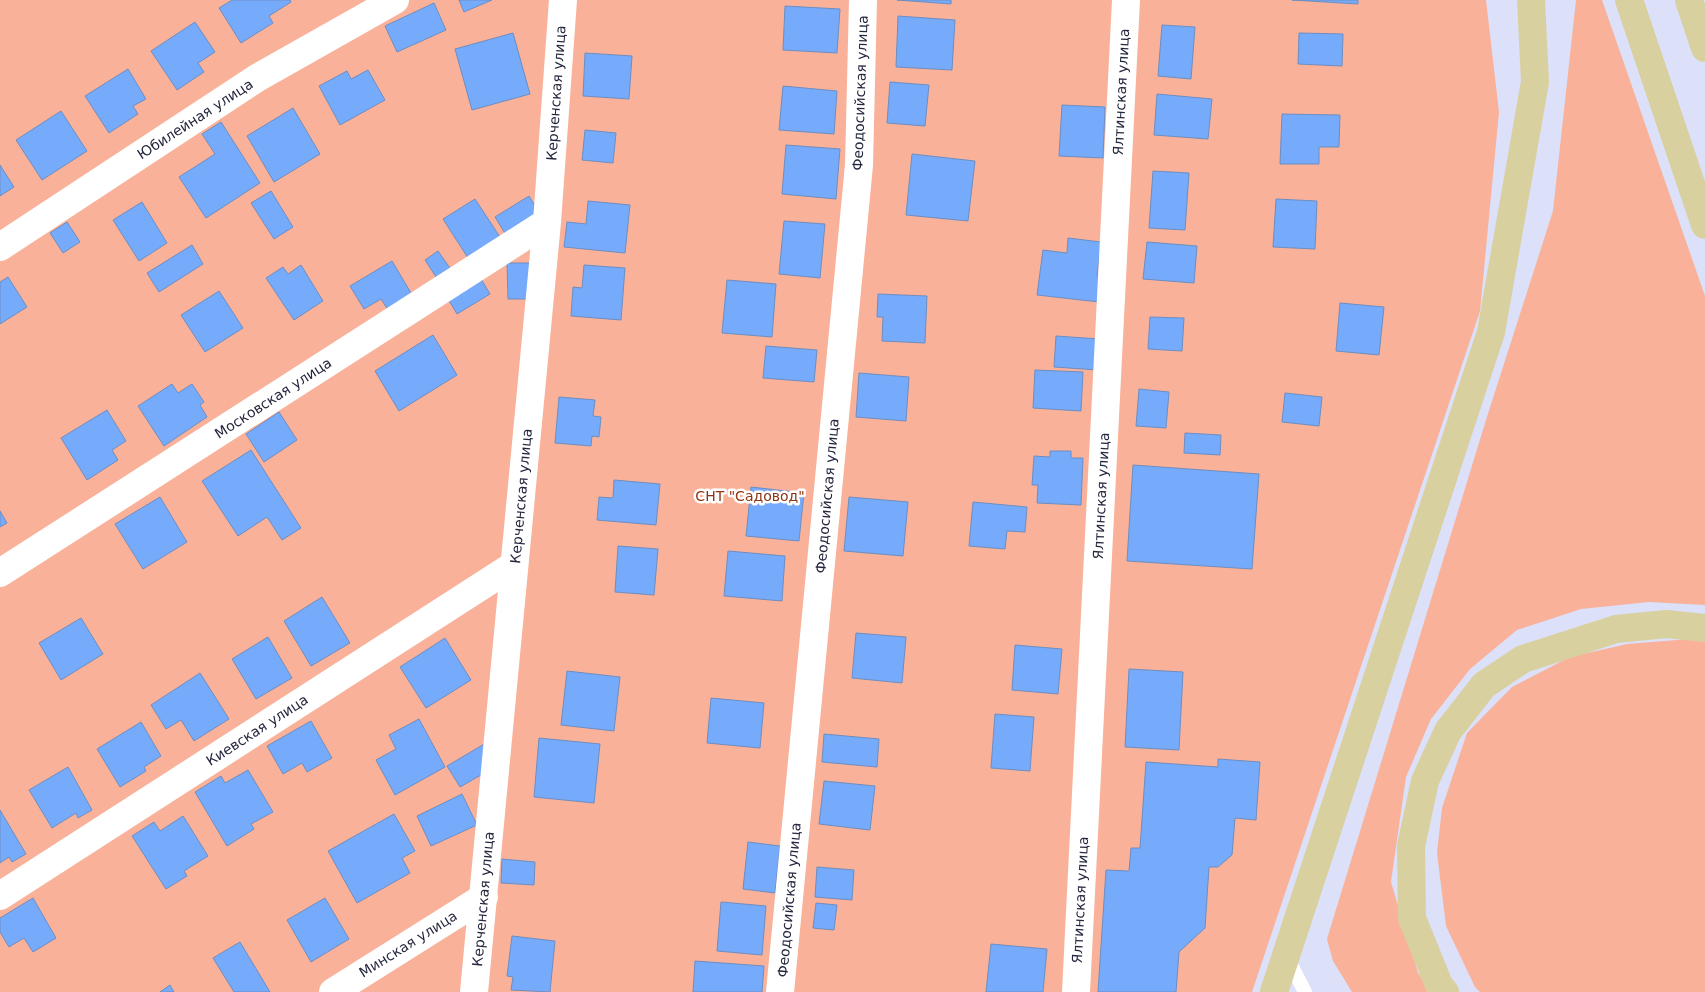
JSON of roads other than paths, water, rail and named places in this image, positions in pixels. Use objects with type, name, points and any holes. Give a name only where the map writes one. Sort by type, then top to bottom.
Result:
[{"type":"main road","points":[[1274,992],[1287,958],[1491,332],[1535,82],[1531,0]]},
{"type":"main road","points":[[1629,0],[1705,225]]},
{"type":"main road","points":[[1689,0],[1705,48]]},
{"type":"main road","points":[[1445,992],[1439,985],[1412,918],[1411,846],[1425,781],[1448,731],[1484,685],[1523,659],[1616,629],[1667,624],[1705,628]]},
{"type":"street","name":"Юбилейная улица","points":[[0,247],[257,78],[395,0]]},
{"type":"street","name":"Керченская улица","points":[[474,992],[547,222],[563,0]]},
{"type":"street","name":"Феодосийская улица","points":[[780,992],[859,166],[864,0]]},
{"type":"street","name":"Ялтинская улица","points":[[1076,992],[1126,0]]},
{"type":"street","name":"Московская улица","points":[[0,573],[547,222]]},
{"type":"street","name":"Киевская улица","points":[[0,896],[514,565]]},
{"type":"street","name":"Минская улица","points":[[333,992],[484,897]]},
{"type":"lane","points":[[1287,958],[1305,992]]},
{"type":"park label","name":"СНТ \"Садовод\"","points":[[750,496]]}]
